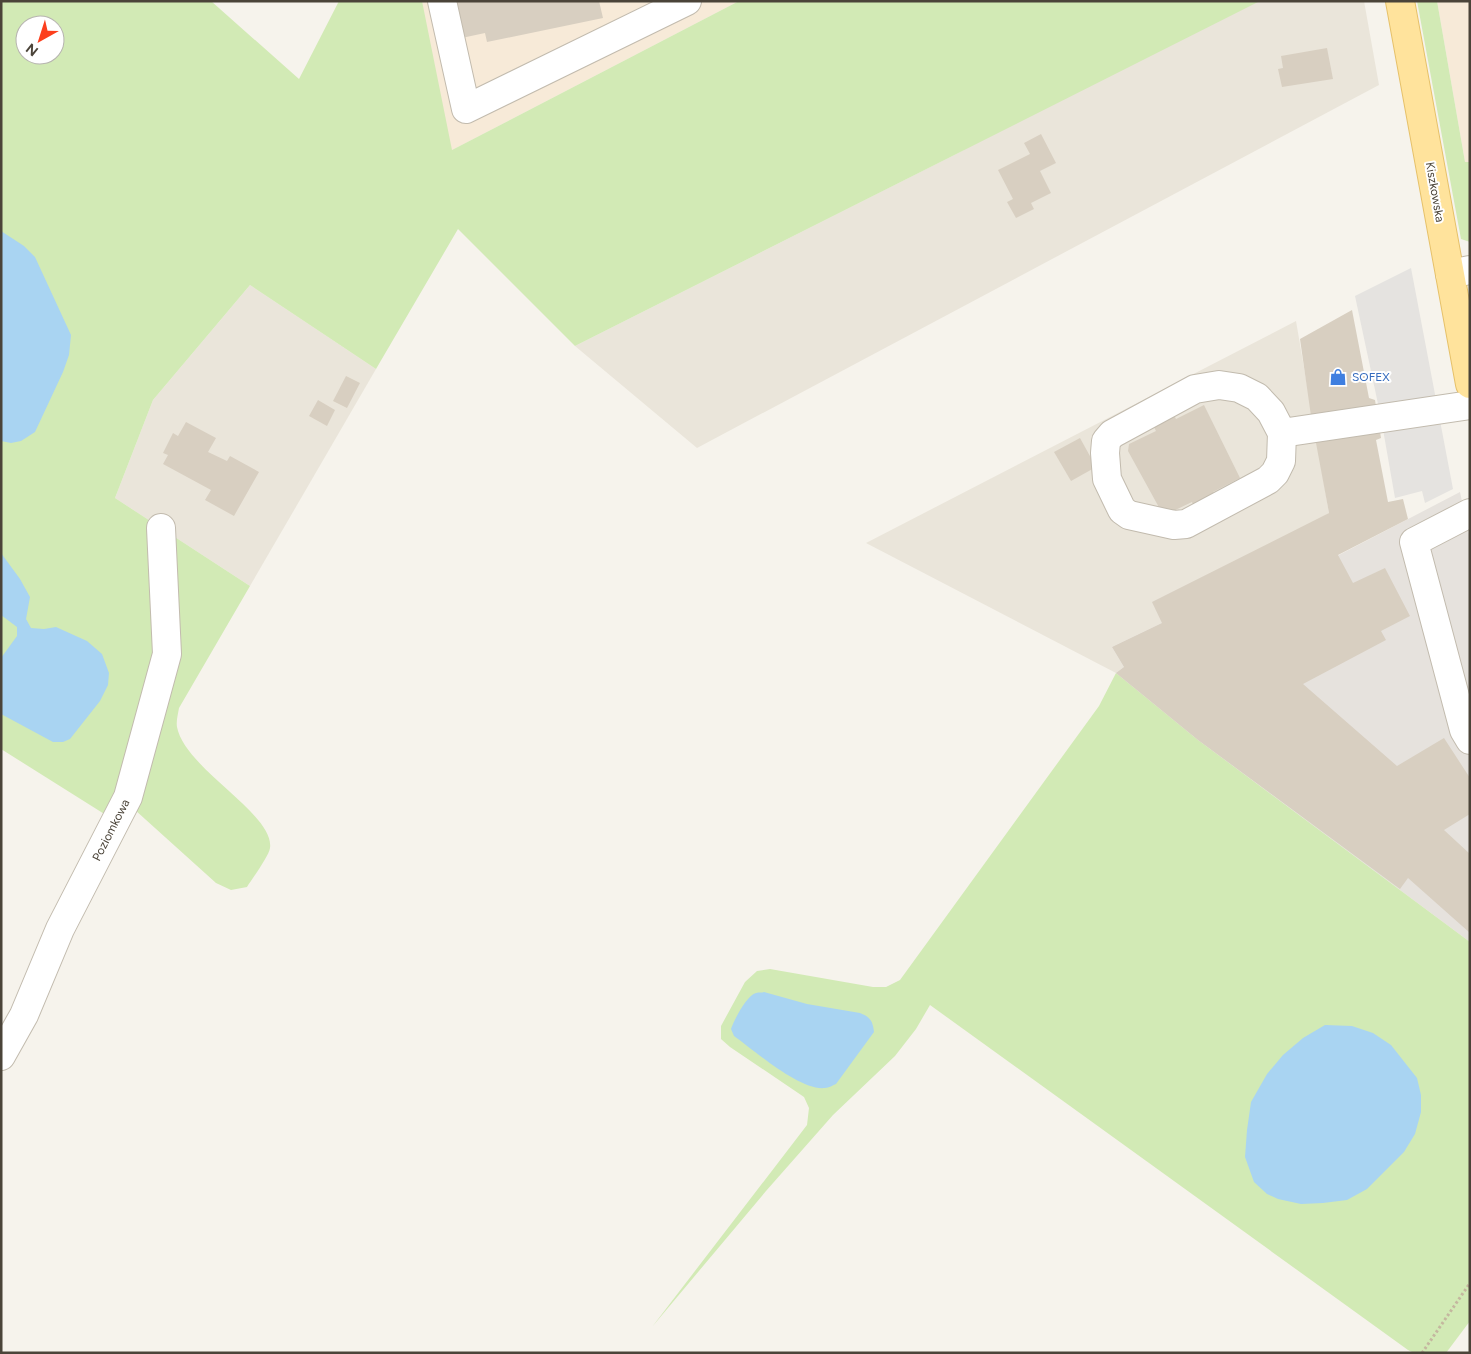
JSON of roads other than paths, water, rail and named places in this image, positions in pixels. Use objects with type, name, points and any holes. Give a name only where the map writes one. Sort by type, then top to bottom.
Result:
[{"type":"main road","name":"Kiszkowska","points":[[1400,1],[1460,272],[1470,384]]},
{"type":"street","points":[[442,1],[466,109],[687,1]]},
{"type":"street","points":[[1219,385],[1239,388],[1257,397],[1271,412],[1282,434],[1281,461],[1275,473],[1268,480],[1186,524],[1174,525],[1129,515],[1122,510],[1107,479],[1106,441],[1112,434],[1195,389],[1219,385]]},
{"type":"street","points":[[1282,434],[1470,405]]},
{"type":"street","points":[[1468,732],[1414,542],[1470,513]]},
{"type":"street","name":"Poziomkowa","points":[[1,1056],[24,1016],[60,930],[128,797],[167,654],[161,528]]},
{"type":"water","points":[[1,231],[24,246],[35,257],[71,335],[69,355],[63,372],[35,432],[21,441],[11,443],[1,441]]},
{"type":"water","points":[[1,553],[20,579],[30,597],[26,619],[31,628],[44,629],[56,627],[87,641],[102,654],[109,673],[108,685],[100,701],[70,739],[63,742],[53,742],[1,714],[1,658],[17,636],[17,627],[1,615]]},
{"type":"water","points":[[764,992],[807,1004],[860,1013],[870,1020],[874,1032],[836,1084],[825,1088],[803,1083],[778,1069],[734,1036],[731,1029],[749,998],[757,993]]},
{"type":"water","points":[[1325,1025],[1352,1026],[1373,1033],[1391,1045],[1417,1078],[1421,1095],[1421,1112],[1415,1134],[1404,1152],[1367,1189],[1347,1200],[1301,1204],[1278,1199],[1267,1194],[1254,1182],[1245,1157],[1247,1130],[1251,1102],[1267,1074],[1283,1055],[1303,1038]]},
{"type":"place","name":"SOFEX","points":[[1338,377]]}]
